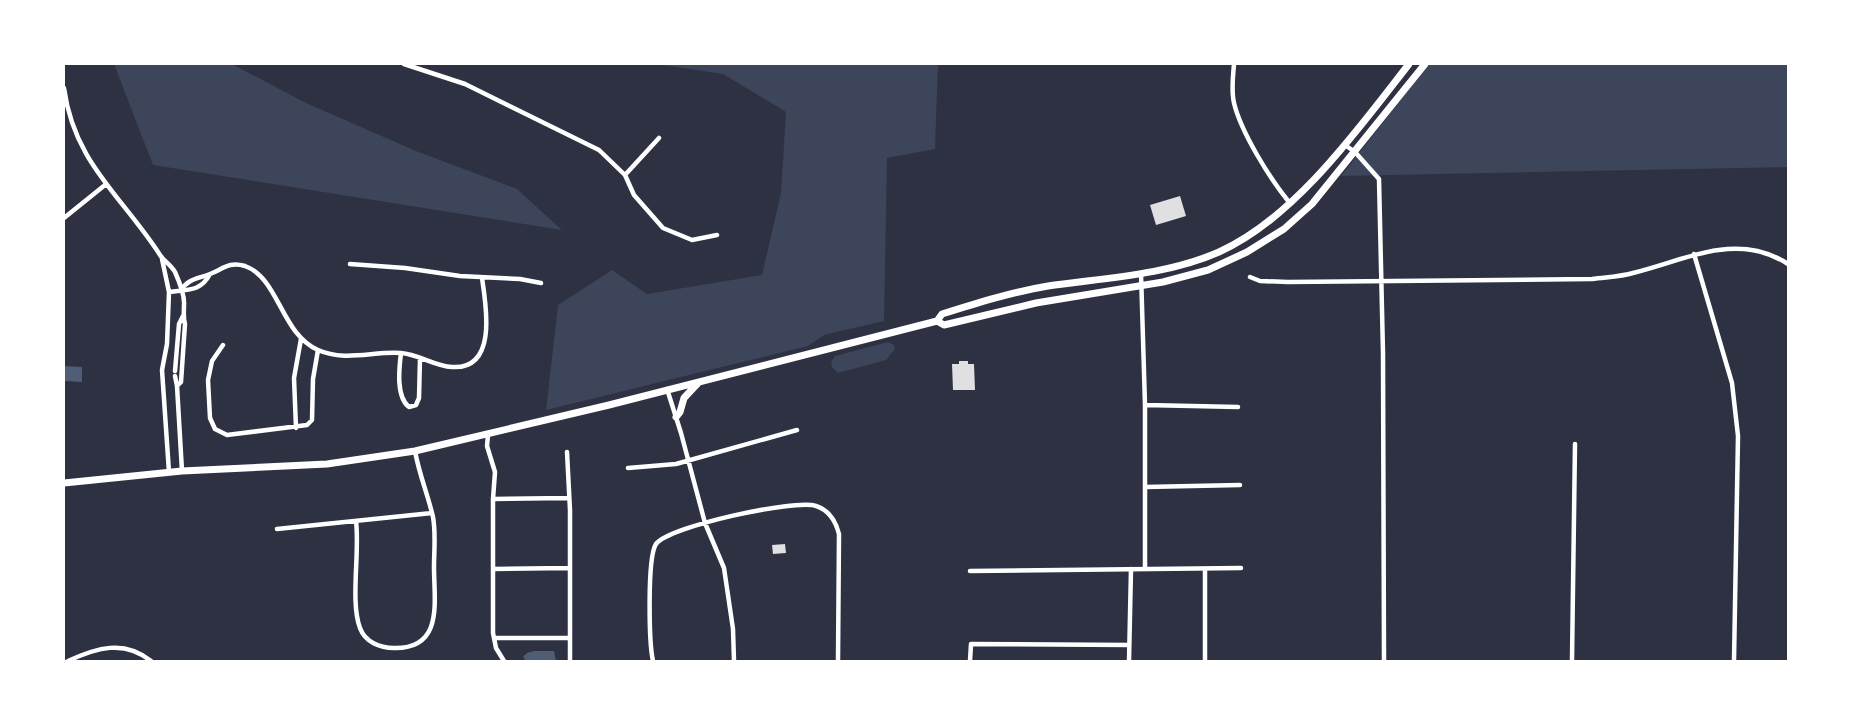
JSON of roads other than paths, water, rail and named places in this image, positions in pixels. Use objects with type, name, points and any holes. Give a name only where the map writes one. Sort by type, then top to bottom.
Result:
[{"type":"main road","points":[[64,483],[182,471],[327,464],[415,451],[488,435],[937,321],[942,314],[1005,296],[1180,264],[1220,251],[1255,231],[1303,191],[1409,64]]},
{"type":"main road","points":[[937,321],[944,325],[1036,303],[1141,286],[1208,270],[1247,252],[1275,235],[1312,204],[1425,64]]},
{"type":"main road","points":[[676,418],[684,398],[699,381]]},
{"type":"street","points":[[404,64],[464,84],[599,150],[625,175],[634,196],[663,228],[692,240],[717,235]]},
{"type":"street","points":[[1234,64],[1232,87],[1237,113],[1270,175],[1289,202]]},
{"type":"street","points":[[64,88],[78,140],[105,185],[171,266],[181,290],[185,304],[183,315],[185,324],[175,374],[182,471]]},
{"type":"street","points":[[625,175],[659,138]]},
{"type":"street","points":[[1344,144],[1355,152],[1379,179],[1382,283],[1384,661]]},
{"type":"street","points":[[64,218],[105,185]]},
{"type":"street","points":[[1250,277],[1274,282],[1382,283],[1450,280],[1592,279],[1632,274],[1694,254],[1718,249],[1741,248],[1762,252],[1788,264]]},
{"type":"street","points":[[1694,254],[1732,383],[1738,436],[1734,661]]},
{"type":"street","points":[[162,257],[169,292],[162,370],[169,472]]},
{"type":"street","points":[[181,290],[186,282],[231,264],[252,269],[265,282],[288,324],[300,338],[318,350],[357,356],[401,353],[453,367],[470,362],[478,356],[485,341],[487,330],[482,278]]},
{"type":"street","points":[[350,264],[405,268],[482,278],[520,279],[541,283]]},
{"type":"street","points":[[1141,272],[1145,405],[1145,569]]},
{"type":"street","points":[[169,292],[195,290],[205,283],[210,274]]},
{"type":"street","points":[[296,428],[294,378],[300,338]]},
{"type":"street","points":[[224,345],[212,361],[208,380],[210,418],[215,429],[226,436],[307,426],[312,420],[314,379],[318,350]]},
{"type":"street","points":[[165,352],[180,353]]},
{"type":"street","points":[[177,386],[181,382],[180,353]]},
{"type":"street","points":[[401,353],[401,393],[403,402],[410,407],[416,405],[419,398],[420,358]]},
{"type":"street","points":[[667,390],[689,461],[705,523],[724,568],[733,629],[734,661]]},
{"type":"street","points":[[1145,405],[1238,406]]},
{"type":"street","points":[[628,468],[689,461],[797,430]]},
{"type":"street","points":[[488,435],[487,446],[495,472],[493,499],[494,638],[497,651],[504,661]]},
{"type":"street","points":[[1572,661],[1575,444]]},
{"type":"street","points":[[356,521],[357,613],[359,627],[372,642],[386,648],[398,648],[420,642],[429,633],[433,623],[434,525],[415,451]]},
{"type":"street","points":[[567,452],[570,661]]},
{"type":"street","points":[[1145,487],[1240,485]]},
{"type":"street","points":[[493,499],[568,498]]},
{"type":"street","points":[[653,661],[651,563],[653,550],[658,542],[669,534],[705,523],[743,513],[802,504],[820,507],[830,515],[836,524],[839,539],[838,661]]},
{"type":"street","points":[[277,529],[432,513]]},
{"type":"street","points":[[493,569],[569,568]]},
{"type":"street","points":[[970,571],[1242,568]]},
{"type":"street","points":[[1129,661],[1131,569]]},
{"type":"street","points":[[1205,569],[1205,661]]},
{"type":"street","points":[[494,638],[570,638]]},
{"type":"street","points":[[970,661],[971,644],[1129,645]]},
{"type":"street","points":[[68,661],[92,650],[114,646],[124,647],[152,661]]}]
